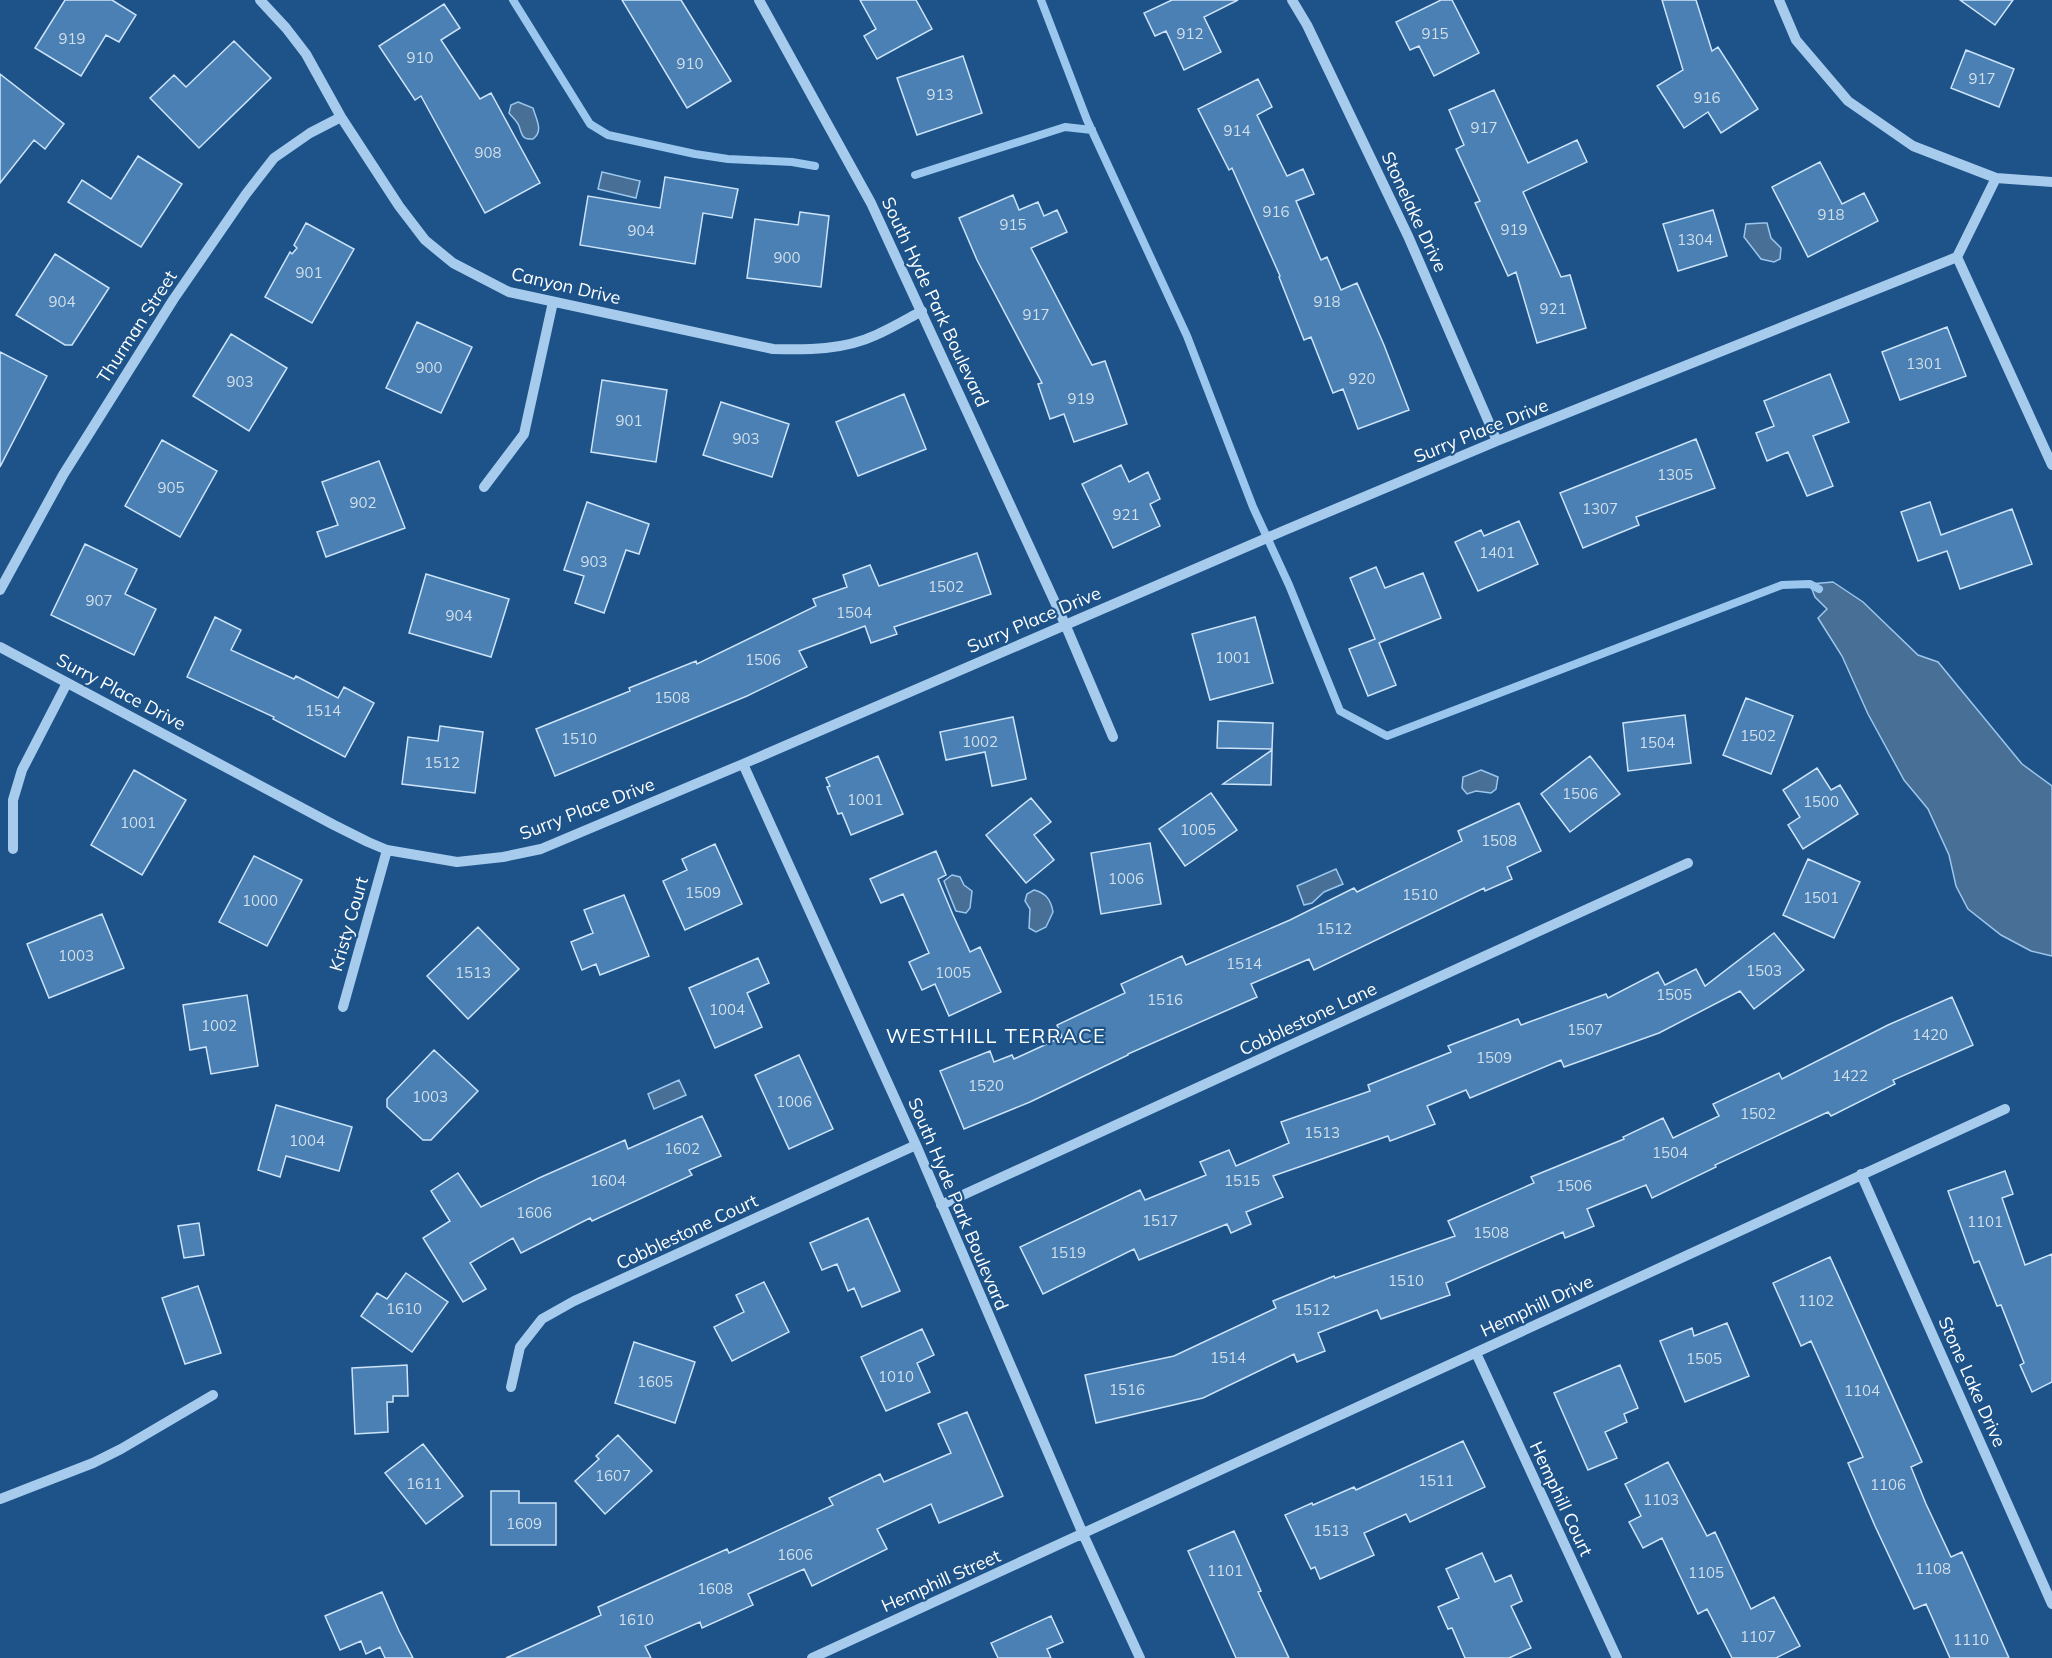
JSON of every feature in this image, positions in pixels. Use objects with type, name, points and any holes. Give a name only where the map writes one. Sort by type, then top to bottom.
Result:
[{"type":"street","name":"Canyon Drive","points":[[260,0],[306,54],[341,117],[424,240],[453,263],[485,281],[509,292],[773,350],[837,347],[874,336],[922,311]]},
{"type":"street","name":"South Hyde Park Boulevard","points":[[759,0],[871,203],[1065,624],[1113,737]]},
{"type":"street","name":"Stonelake Drive","points":[[1292,0],[1307,25],[1408,236],[1497,441]]},
{"type":"street","points":[[1779,0],[1796,40],[1848,101],[1913,146],[1996,178],[2052,182]]},
{"type":"street","name":"Thurman Street","points":[[0,590],[63,475],[173,300],[246,194],[274,158],[309,133],[341,117]]},
{"type":"street","points":[[1996,178],[1957,257],[2052,465]]},
{"type":"street","name":"Surry Place Drive","points":[[0,647],[342,829],[387,850],[457,862],[503,857],[541,849],[1251,544],[1497,441],[1957,257]]},
{"type":"street","points":[[484,487],[524,434],[553,302]]},
{"type":"street","points":[[13,849],[13,800],[22,770],[67,682]]},
{"type":"street","name":"South Hyde Park Boulevard","points":[[743,764],[915,1145],[1083,1534],[1140,1658]]},
{"type":"street","name":"Kristy Court","points":[[343,1007],[387,850]]},
{"type":"street","name":"Cobblestone Lane","points":[[941,1205],[1688,863]]},
{"type":"street","name":"Hemphill Drive","points":[[1083,1534],[2005,1109]]},
{"type":"street","name":"Cobblestone Court","points":[[511,1387],[520,1347],[542,1319],[574,1301],[915,1145]]},
{"type":"street","name":"Stone Lake Drive","points":[[1861,1174],[2052,1604]]},
{"type":"street","name":"Hemphill Court","points":[[1476,1353],[1617,1658]]},
{"type":"street","points":[[0,1499],[121,1449],[213,1395]]},
{"type":"street","name":"Hemphill Street","points":[[812,1658],[1083,1534]]},
{"type":"water","points":[[518,102],[533,108],[539,129],[533,139],[523,136],[518,124],[509,113],[511,105]]},
{"type":"water","points":[[602,172],[640,181],[636,198],[598,189]]},
{"type":"water","points":[[1767,223],[1771,238],[1781,248],[1780,259],[1774,262],[1761,259],[1744,237],[1746,224]]},
{"type":"water","points":[[1833,582],[1863,602],[1918,655],[1938,662],[2022,764],[2052,786],[2052,956],[2031,951],[2001,935],[1968,909],[1956,886],[1949,855],[1928,809],[1904,780],[1868,714],[1842,656],[1818,618],[1827,609],[1815,597],[1810,584]]},
{"type":"water","points":[[1481,770],[1498,777],[1496,789],[1491,793],[1476,791],[1467,794],[1462,788],[1463,777]]},
{"type":"water","points":[[1336,869],[1343,884],[1324,892],[1312,903],[1304,905],[1297,886]]},
{"type":"water","points":[[952,875],[960,877],[964,885],[972,891],[970,908],[966,913],[956,911],[944,881]]},
{"type":"water","points":[[1034,890],[1047,898],[1053,912],[1046,927],[1036,932],[1029,928],[1030,909],[1025,901],[1027,894]]},
{"type":"water","points":[[679,1080],[686,1095],[654,1109],[648,1094]]},
{"type":"building","points":[[65,0],[112,0],[136,15],[119,42],[106,35],[81,76],[35,48]]},
{"type":"building","points":[[622,0],[681,0],[731,81],[687,108]]},
{"type":"building","points":[[860,0],[916,0],[932,29],[877,59],[864,36],[876,29]]},
{"type":"building","points":[[1172,0],[1238,0],[1204,17],[1221,52],[1184,70],[1166,31],[1155,36],[1144,13]]},
{"type":"building","points":[[1441,0],[1452,0],[1479,53],[1434,76],[1419,46],[1410,50],[1396,22]]},
{"type":"building","points":[[1662,0],[1696,0],[1712,51],[1718,47],[1758,109],[1721,133],[1708,112],[1684,128],[1657,86],[1683,70]]},
{"type":"building","points":[[1960,0],[2013,0],[1995,25]]},
{"type":"building","points":[[444,4],[460,28],[441,40],[480,99],[491,93],[540,183],[485,213],[421,96],[415,100],[379,46]]},
{"type":"building","points":[[234,41],[271,78],[199,148],[150,98],[174,75],[186,87]]},
{"type":"building","points":[[1966,50],[2014,69],[1999,107],[1951,88]]},
{"type":"building","points":[[963,56],[982,113],[917,135],[897,78]]},
{"type":"building","points":[[0,74],[64,124],[45,149],[34,140],[0,183]]},
{"type":"building","points":[[1258,79],[1272,107],[1257,115],[1287,176],[1303,169],[1314,194],[1296,201],[1321,260],[1327,257],[1341,290],[1357,283],[1409,410],[1358,429],[1343,389],[1333,393],[1311,337],[1304,340],[1280,276],[1232,168],[1229,170],[1198,109]]},
{"type":"building","points":[[1494,90],[1528,163],[1577,140],[1587,162],[1523,192],[1561,277],[1570,275],[1586,328],[1537,343],[1516,272],[1508,276],[1475,203],[1480,201],[1456,149],[1464,145],[1449,110]]},
{"type":"building","points":[[138,156],[182,184],[141,247],[68,202],[82,180],[111,199]]},
{"type":"building","points":[[1820,162],[1842,204],[1864,193],[1878,221],[1808,257],[1772,187]]},
{"type":"building","points":[[665,177],[738,189],[732,218],[703,213],[695,264],[580,245],[588,196],[660,208]]},
{"type":"building","points":[[1013,195],[1019,210],[1038,202],[1044,216],[1057,210],[1067,232],[1031,248],[1092,365],[1105,361],[1127,424],[1074,442],[1064,414],[1050,419],[1038,384],[1042,383],[977,260],[959,218]]},
{"type":"building","points":[[1713,210],[1727,256],[1678,271],[1663,224]]},
{"type":"building","points":[[800,212],[829,216],[821,287],[747,278],[755,219],[798,225]]},
{"type":"building","points":[[306,223],[354,249],[312,323],[265,297],[290,252],[292,254],[297,248],[294,245]]},
{"type":"building","points":[[55,254],[109,288],[72,345],[65,345],[16,315]]},
{"type":"building","points":[[417,322],[472,347],[441,413],[386,388]]},
{"type":"building","points":[[1947,327],[1966,376],[1900,400],[1882,352]]},
{"type":"building","points":[[231,334],[287,368],[249,431],[193,396]]},
{"type":"building","points":[[0,352],[47,376],[0,467]]},
{"type":"building","points":[[1830,374],[1849,422],[1813,436],[1833,486],[1807,496],[1788,452],[1767,461],[1756,433],[1774,426],[1764,401]]},
{"type":"building","points":[[602,380],[667,390],[656,462],[591,452]]},
{"type":"building","points":[[904,394],[926,449],[858,476],[836,422]]},
{"type":"building","points":[[721,402],[789,424],[772,477],[703,455]]},
{"type":"building","points":[[1696,439],[1715,488],[1636,517],[1639,525],[1583,548],[1560,493]]},
{"type":"building","points":[[162,440],[217,471],[180,537],[125,506]]},
{"type":"building","points":[[379,461],[405,528],[326,557],[317,532],[338,525],[322,482]]},
{"type":"building","points":[[1121,465],[1129,482],[1148,472],[1160,499],[1150,504],[1160,526],[1113,548],[1082,484]]},
{"type":"building","points":[[587,502],[649,524],[639,554],[626,550],[604,613],[575,603],[584,576],[564,570]]},
{"type":"building","points":[[1930,502],[1941,535],[2012,509],[2032,564],[1960,589],[1947,551],[1918,561],[1901,512]]},
{"type":"building","points":[[1519,521],[1538,564],[1478,591],[1455,542],[1481,530],[1484,536]]},
{"type":"building","points":[[85,544],[137,569],[125,594],[156,609],[134,655],[51,615]]},
{"type":"building","points":[[977,553],[991,594],[894,627],[897,634],[871,643],[865,626],[799,651],[807,667],[747,696],[555,776],[536,729],[630,691],[629,688],[696,661],[697,664],[816,606],[813,599],[847,587],[843,575],[870,565],[879,586]]},
{"type":"building","points":[[1376,567],[1385,588],[1423,573],[1441,618],[1379,643],[1396,685],[1368,696],[1349,649],[1375,639],[1350,578]]},
{"type":"building","points":[[426,574],[509,599],[491,657],[409,633]]},
{"type":"building","points":[[215,617],[241,630],[231,650],[294,679],[296,676],[338,698],[344,687],[374,703],[345,757],[273,719],[274,717],[187,677]]},
{"type":"building","points":[[1255,617],[1273,683],[1210,700],[1192,634]]},
{"type":"building","points":[[1746,698],[1793,716],[1771,774],[1723,755]]},
{"type":"building","points":[[1685,715],[1691,763],[1628,771],[1623,723]]},
{"type":"building","points":[[1013,717],[1026,779],[992,786],[985,752],[946,760],[940,732]]},
{"type":"building","points":[[1218,721],[1273,723],[1272,749],[1217,748]]},
{"type":"building","points":[[440,726],[483,732],[475,793],[402,784],[408,737],[438,741]]},
{"type":"building","points":[[1272,750],[1271,785],[1223,784]]},
{"type":"building","points":[[878,756],[903,814],[851,835],[842,813],[838,814],[827,787],[830,786],[826,778]]},
{"type":"building","points":[[1590,756],[1620,794],[1570,832],[1541,794]]},
{"type":"building","points":[[1817,768],[1831,790],[1840,785],[1858,814],[1803,849],[1788,825],[1800,817],[1783,790]]},
{"type":"building","points":[[134,770],[186,800],[142,875],[91,845]]},
{"type":"building","points":[[1211,793],[1237,830],[1185,866],[1159,829]]},
{"type":"building","points":[[1031,798],[1051,822],[1034,835],[1054,860],[1026,883],[986,835]]},
{"type":"building","points":[[1519,803],[1541,851],[1507,867],[1512,879],[1485,891],[1484,888],[1314,970],[1309,959],[1251,984],[1257,997],[1128,1054],[1030,1102],[964,1129],[940,1071],[990,1051],[994,1062],[1012,1055],[1014,1059],[1062,1037],[1057,1025],[1125,993],[1121,984],[1182,956],[1186,965],[1290,920],[1354,888],[1357,892],[1462,841],[1458,831]]},
{"type":"building","points":[[1150,843],[1161,904],[1101,914],[1091,853]]},
{"type":"building","points":[[715,844],[742,904],[685,930],[663,881],[687,870],[682,859]]},
{"type":"building","points":[[936,851],[946,875],[938,879],[970,952],[980,947],[1001,992],[949,1016],[935,984],[922,990],[909,962],[929,953],[903,894],[881,903],[870,879]]},
{"type":"building","points":[[254,856],[302,880],[267,946],[219,922]]},
{"type":"building","points":[[1808,859],[1860,882],[1834,938],[1783,915]]},
{"type":"building","points":[[624,895],[649,956],[600,975],[596,964],[582,970],[571,942],[593,933],[584,910]]},
{"type":"building","points":[[102,914],[124,968],[49,998],[27,944]]},
{"type":"building","points":[[478,927],[519,969],[468,1019],[427,976]]},
{"type":"building","points":[[1774,933],[1804,970],[1754,1009],[1740,991],[1659,1033],[1564,1067],[1561,1060],[1470,1098],[1466,1090],[1427,1106],[1435,1124],[1390,1141],[1388,1136],[1273,1176],[1283,1197],[1246,1212],[1251,1224],[1231,1233],[1227,1224],[1139,1260],[1134,1249],[1043,1294],[1020,1247],[1140,1190],[1145,1200],[1206,1175],[1200,1162],[1229,1150],[1236,1166],[1289,1143],[1281,1122],[1370,1091],[1368,1085],[1451,1052],[1448,1046],[1518,1019],[1521,1025],[1606,994],[1608,998],[1658,972],[1665,985],[1696,969],[1705,986]]},
{"type":"building","points":[[758,958],[769,983],[747,993],[762,1027],[715,1048],[689,988]]},
{"type":"building","points":[[247,995],[258,1066],[211,1074],[206,1047],[190,1050],[183,1005]]},
{"type":"building","points":[[1952,997],[1973,1045],[1893,1080],[1895,1084],[1831,1116],[1828,1112],[1715,1165],[1716,1167],[1652,1198],[1646,1185],[1587,1209],[1594,1226],[1565,1238],[1563,1232],[1446,1283],[1450,1295],[1381,1319],[1377,1310],[1318,1333],[1325,1351],[1297,1362],[1294,1354],[1203,1398],[1096,1423],[1085,1375],[1174,1356],[1276,1308],[1273,1301],[1334,1276],[1335,1278],[1455,1236],[1448,1221],[1534,1183],[1531,1177],[1624,1139],[1623,1137],[1663,1118],[1673,1138],[1719,1116],[1713,1104],[1779,1073],[1782,1079],[1888,1025]]},
{"type":"building","points":[[434,1050],[478,1091],[431,1140],[423,1140],[387,1107],[387,1099]]},
{"type":"building","points":[[799,1055],[833,1129],[789,1149],[755,1075]]},
{"type":"building","points":[[276,1105],[352,1127],[339,1171],[286,1156],[280,1177],[258,1170]]},
{"type":"building","points":[[702,1116],[721,1156],[689,1170],[692,1175],[592,1221],[590,1218],[521,1253],[513,1238],[470,1263],[486,1289],[463,1302],[423,1238],[450,1221],[431,1191],[458,1173],[481,1207],[539,1178],[625,1140],[628,1149]]},
{"type":"building","points":[[2005,1171],[2013,1194],[2002,1198],[2025,1265],[2052,1254],[2052,1382],[2032,1392],[2020,1365],[2024,1363],[2001,1305],[1997,1306],[1979,1261],[1974,1263],[1948,1191]]},
{"type":"building","points":[[868,1218],[900,1291],[862,1307],[854,1288],[848,1291],[837,1264],[822,1270],[810,1243]]},
{"type":"building","points":[[199,1223],[204,1255],[184,1258],[178,1226]]},
{"type":"building","points":[[1830,1257],[1922,1462],[1911,1467],[1926,1504],[1951,1557],[1962,1552],[2009,1658],[1950,1658],[1926,1604],[1914,1609],[1875,1526],[1848,1463],[1863,1457],[1811,1341],[1801,1346],[1773,1283]]},
{"type":"building","points":[[406,1273],[448,1302],[412,1352],[361,1316],[377,1293],[387,1299]]},
{"type":"building","points":[[764,1282],[789,1332],[732,1361],[714,1327],[744,1312],[736,1295]]},
{"type":"building","points":[[198,1286],[221,1353],[185,1364],[162,1298]]},
{"type":"building","points":[[1727,1323],[1749,1376],[1685,1402],[1660,1341],[1692,1328],[1694,1336]]},
{"type":"building","points":[[922,1329],[934,1355],[917,1363],[930,1392],[886,1411],[861,1357]]},
{"type":"building","points":[[634,1342],[695,1362],[675,1423],[615,1403]]},
{"type":"building","points":[[407,1365],[408,1396],[393,1396],[393,1402],[387,1402],[388,1432],[355,1434],[352,1368]]},
{"type":"building","points":[[1620,1365],[1638,1408],[1624,1414],[1627,1422],[1605,1432],[1617,1458],[1588,1470],[1554,1393]]},
{"type":"building","points":[[967,1412],[1003,1496],[939,1523],[931,1504],[877,1529],[887,1549],[812,1586],[804,1569],[748,1594],[753,1605],[702,1628],[700,1622],[645,1646],[651,1658],[506,1658],[601,1615],[598,1607],[727,1549],[729,1553],[833,1505],[829,1498],[880,1474],[884,1482],[951,1453],[938,1424]]},
{"type":"building","points":[[618,1435],[652,1471],[605,1514],[575,1481],[599,1459],[596,1456]]},
{"type":"building","points":[[1463,1441],[1485,1487],[1410,1522],[1406,1514],[1364,1533],[1374,1555],[1320,1579],[1315,1567],[1311,1569],[1285,1515],[1354,1487],[1356,1490]]},
{"type":"building","points":[[423,1444],[463,1496],[426,1524],[385,1473]]},
{"type":"building","points":[[1668,1462],[1707,1536],[1715,1532],[1751,1609],[1774,1597],[1800,1646],[1776,1658],[1732,1658],[1707,1609],[1698,1614],[1662,1538],[1643,1548],[1629,1522],[1641,1516],[1625,1484]]},
{"type":"building","points":[[491,1491],[519,1491],[519,1503],[556,1503],[556,1545],[491,1545]]},
{"type":"building","points":[[1234,1531],[1261,1591],[1258,1592],[1289,1658],[1236,1658],[1188,1551]]},
{"type":"building","points":[[1482,1553],[1495,1582],[1511,1575],[1522,1601],[1511,1606],[1531,1648],[1509,1658],[1465,1658],[1452,1628],[1448,1629],[1438,1607],[1459,1598],[1446,1569]]},
{"type":"building","points":[[382,1592],[413,1658],[385,1658],[380,1647],[366,1654],[361,1641],[340,1650],[325,1616]]},
{"type":"building","points":[[1051,1616],[1063,1642],[1047,1649],[1051,1658],[998,1658],[991,1643]]},
{"type":"waterway","points":[[513,0],[590,124],[608,135],[728,159],[792,162],[815,166]]},
{"type":"waterway","points":[[1041,0],[1087,120],[1187,336],[1253,507],[1289,585],[1340,711],[1387,736],[1782,585],[1810,584],[1819,589]]},
{"type":"waterway","points":[[915,175],[1065,127],[1092,130]]},
{"type":"district","name":"WESTHILL TERRACE","points":[[996,1036]]}]
